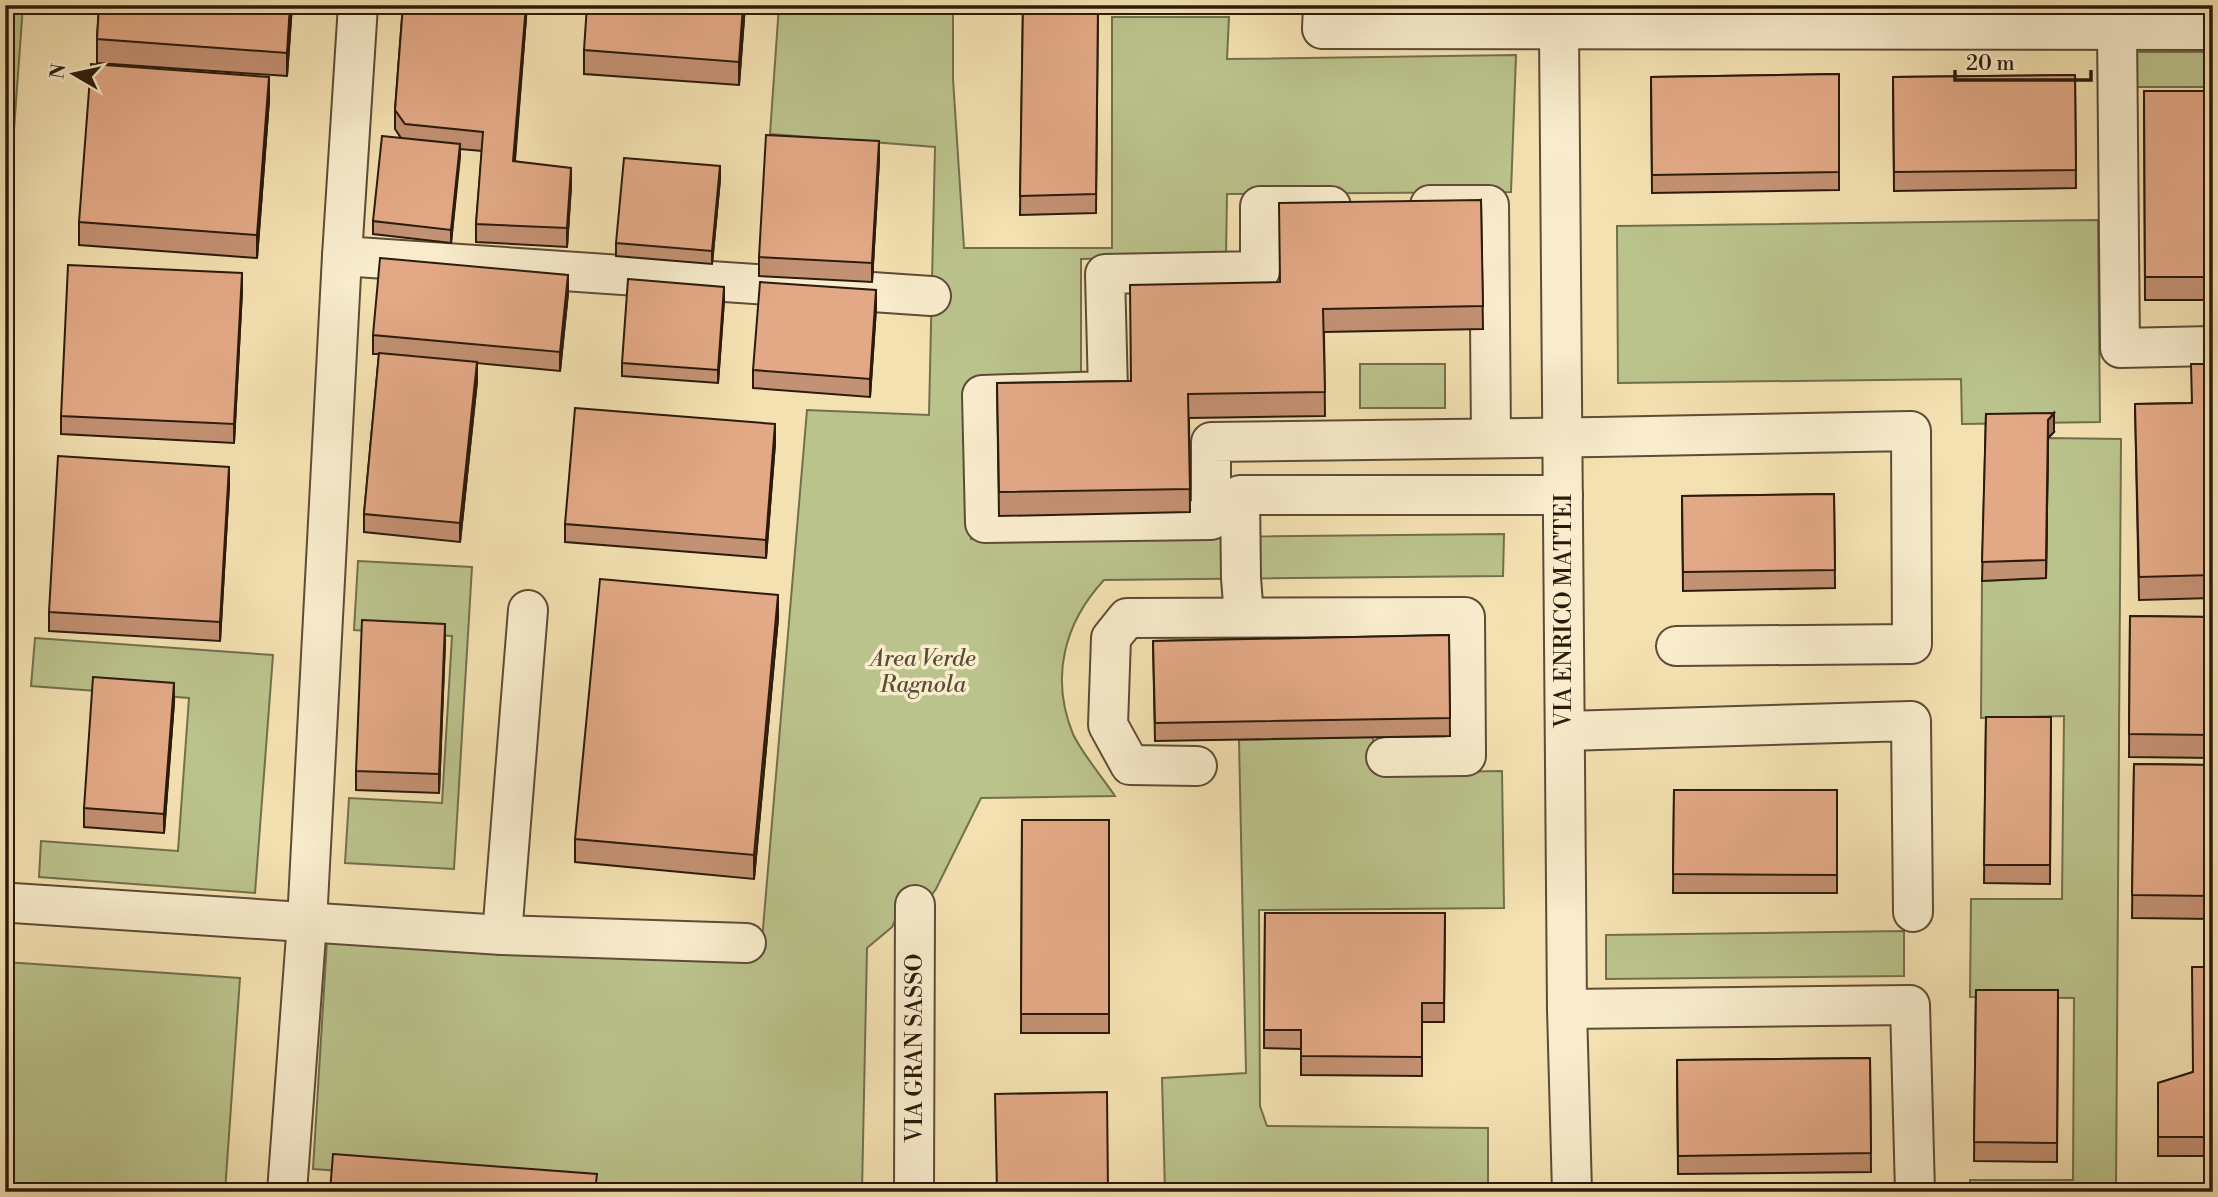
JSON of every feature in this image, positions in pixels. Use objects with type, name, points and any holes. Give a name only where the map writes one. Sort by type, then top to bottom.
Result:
[{"type":"street","points":[[287,1192],[307,922],[358,5]]},
{"type":"street","points":[[1323,5],[1322,29],[2213,30]]},
{"type":"street","name":"VIA ENRICO MATTEI","points":[[1559,30],[1567,1009],[1572,1192]]},
{"type":"street","points":[[2117,30],[2120,348],[2213,346]]},
{"type":"street","points":[[1491,439],[1489,205],[1259,206],[1260,271],[1105,274],[1108,391],[982,395],[985,523],[1211,520],[1211,442],[1491,439],[1911,430],[1912,644],[1676,646]]},
{"type":"street","points":[[342,256],[931,296]]},
{"type":"street","points":[[1244,617],[1240,495],[1563,495]]},
{"type":"street","points":[[502,935],[528,610]]},
{"type":"street","points":[[1197,766],[1130,765],[1108,725],[1111,638],[1127,618],[1465,617],[1466,756],[1386,757]]},
{"type":"street","points":[[1565,731],[1911,720],[1913,912]]},
{"type":"street","points":[[13,903],[502,935],[746,943]]},
{"type":"street","name":"VIA GRAN SASSO","points":[[914,1192],[915,905]]},
{"type":"street","points":[[1567,1009],[1910,1005],[1915,1192]]},
{"type":"green space","points":[[5,5],[23,5],[5,254]]},
{"type":"green space","name":"Area Verde Ragnola","points":[[779,5],[953,5],[953,79],[964,248],[1112,248],[1112,17],[1229,17],[1227,59],[1516,55],[1511,192],[1227,194],[1226,256],[1081,259],[1081,378],[971,381],[971,539],[1504,534],[1503,576],[1104,580],[1079,614],[1071,633],[1062,672],[1063,692],[1073,734],[1115,796],[981,798],[936,889],[926,903],[901,908],[892,927],[867,948],[862,1192],[630,1192],[313,1169],[327,941],[762,940],[807,410],[929,415],[935,147],[770,134]]},
{"type":"green space","points":[[2130,52],[2213,52],[2213,87],[2130,87]]},
{"type":"green space","points":[[2098,220],[2100,422],[1962,424],[1961,379],[1618,383],[1617,226]]},
{"type":"green space","points":[[1360,364],[1445,364],[1445,408],[1360,408]]},
{"type":"green space","points":[[2048,438],[2121,439],[2116,1192],[1970,1192],[1970,1180],[2073,1180],[2074,998],[1970,997],[1971,899],[2062,899],[2064,716],[1981,718],[1982,581],[2046,578]]},
{"type":"green space","points":[[358,561],[472,567],[454,869],[345,863],[349,798],[442,803],[452,636],[354,630]]},
{"type":"green space","points":[[35,638],[273,655],[255,893],[39,877],[41,841],[178,851],[189,698],[31,686]]},
{"type":"green space","points":[[1373,737],[1374,773],[1502,771],[1504,908],[1259,910],[1260,1106],[1267,1126],[1488,1128],[1488,1192],[1165,1192],[1162,1078],[1246,1073],[1239,740]]},
{"type":"green space","points":[[1904,931],[1904,976],[1606,979],[1606,935]]},
{"type":"green space","points":[[5,962],[240,978],[225,1192],[5,1192]]},
{"type":"building","points":[[99,5],[290,5],[287,53],[97,39]]},
{"type":"building","points":[[403,5],[526,5],[513,161],[571,168],[567,228],[476,224],[483,132],[405,124],[395,110]]},
{"type":"building","points":[[587,5],[743,5],[739,62],[584,50]]},
{"type":"building","points":[[1023,5],[1098,5],[1096,194],[1020,196]]},
{"type":"building","points":[[91,64],[269,77],[257,235],[79,222]]},
{"type":"building","points":[[1839,74],[1839,172],[1652,175],[1651,77]]},
{"type":"building","points":[[2075,75],[2076,170],[1894,172],[1893,77]]},
{"type":"building","points":[[2144,91],[2213,91],[2213,277],[2145,277]]},
{"type":"building","points":[[766,135],[879,141],[872,263],[759,257]]},
{"type":"building","points":[[382,136],[460,144],[451,230],[373,221]]},
{"type":"building","points":[[624,158],[720,166],[712,251],[616,243]]},
{"type":"building","points":[[1481,200],[1483,306],[1323,309],[1325,392],[1188,394],[1190,489],[999,492],[997,383],[1131,381],[1130,285],[1280,282],[1279,203]]},
{"type":"building","points":[[380,258],[568,275],[560,352],[373,335]]},
{"type":"building","points":[[68,265],[242,273],[234,424],[61,416]]},
{"type":"building","points":[[628,279],[724,287],[718,370],[622,363]]},
{"type":"building","points":[[760,282],[876,290],[870,379],[753,370]]},
{"type":"building","points":[[379,353],[477,362],[460,523],[364,514]]},
{"type":"building","points":[[2191,364],[2213,364],[2213,575],[2139,577],[2135,404],[2192,403]]},
{"type":"building","points":[[575,408],[775,424],[766,540],[565,524]]},
{"type":"building","points":[[2054,413],[2048,420],[2046,560],[1982,562],[1986,414]]},
{"type":"building","points":[[58,456],[229,467],[220,622],[49,612]]},
{"type":"building","points":[[1834,494],[1835,570],[1683,572],[1682,496]]},
{"type":"building","points":[[600,579],[778,595],[754,855],[575,839]]},
{"type":"building","points":[[2130,616],[2213,617],[2213,735],[2129,734]]},
{"type":"building","points":[[362,620],[445,624],[439,774],[356,771]]},
{"type":"building","points":[[1449,635],[1450,718],[1155,723],[1153,641]]},
{"type":"building","points":[[93,677],[174,683],[164,814],[84,808]]},
{"type":"building","points":[[1986,717],[2051,717],[2050,865],[1984,865]]},
{"type":"building","points":[[2134,764],[2213,765],[2213,896],[2132,895]]},
{"type":"building","points":[[1674,790],[1837,790],[1837,875],[1673,874]]},
{"type":"building","points":[[1022,820],[1109,820],[1109,1014],[1021,1014]]},
{"type":"building","points":[[1265,913],[1445,913],[1444,1003],[1422,1003],[1422,1057],[1301,1056],[1301,1030],[1264,1030]]},
{"type":"building","points":[[2192,967],[2213,967],[2213,1137],[2158,1137],[2158,1083],[2193,1072]]},
{"type":"building","points":[[1976,990],[2058,990],[2057,1143],[1974,1142]]},
{"type":"building","points":[[1870,1058],[1871,1153],[1678,1156],[1677,1060]]},
{"type":"building","points":[[1107,1092],[1108,1192],[997,1192],[995,1094]]},
{"type":"building","points":[[333,1154],[597,1174],[595,1192],[330,1192]]}]
